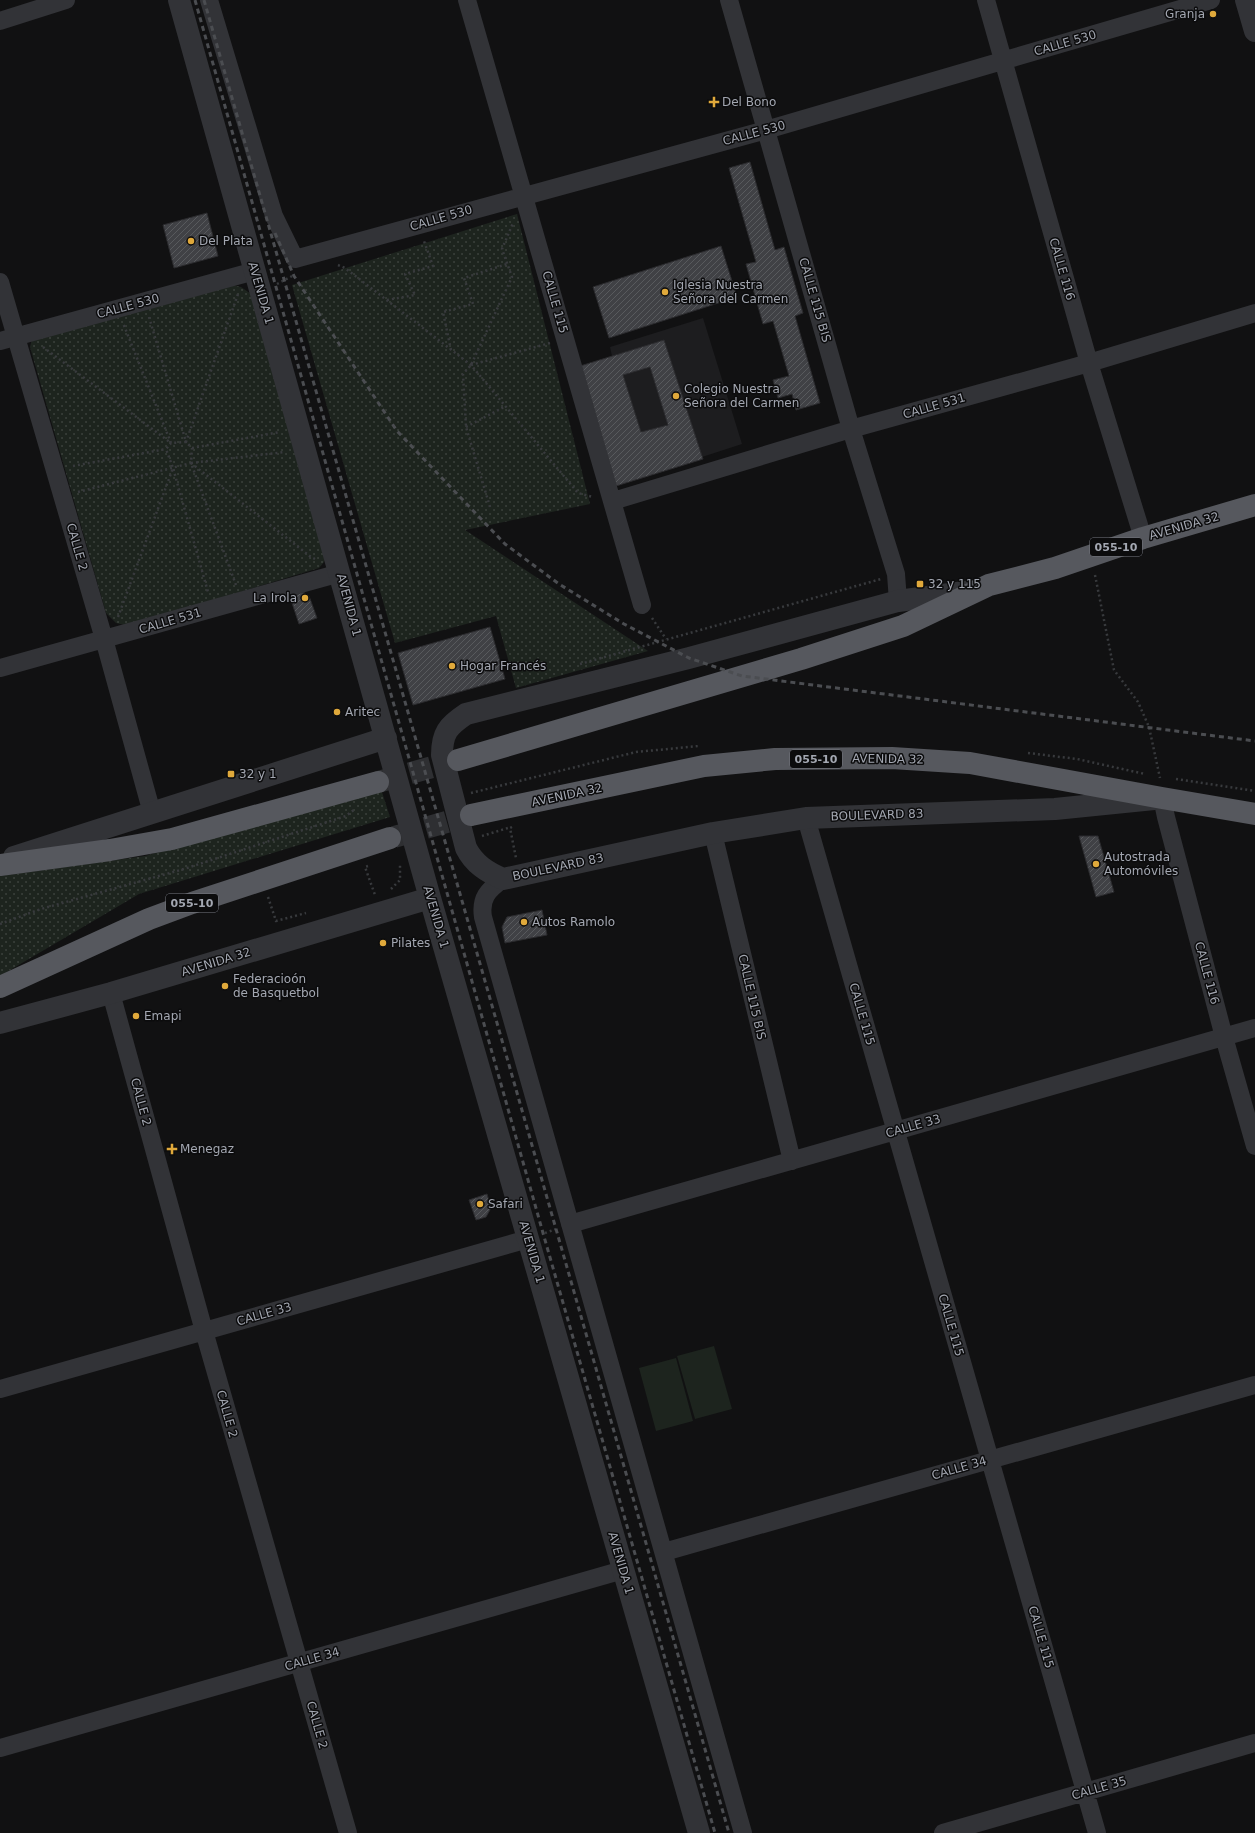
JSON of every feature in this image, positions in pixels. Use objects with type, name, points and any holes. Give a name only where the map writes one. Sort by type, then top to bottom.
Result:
[{"type":"highway","name":"AVENIDA 32","points":[[458,760],[801,659],[903,626],[989,585],[1055,568],[1143,538],[1255,505]]},
{"type":"highway","name":"AVENIDA 32","points":[[471,815],[704,766],[775,759],[892,758],[970,763],[1162,798]]},
{"type":"highway","points":[[0,865],[110,850],[172,839],[378,782]]},
{"type":"highway","name":"BOULEVARD 83","points":[[1162,798],[1255,814]]},
{"type":"highway","name":"055-10","points":[[0,987],[149,919],[184,905],[390,838]]},
{"type":"street","points":[[0,21],[66,0]]},
{"type":"street","name":"AVENIDA 1","points":[[179,0],[430,898],[699,1833]]},
{"type":"street","points":[[209,0],[274,216],[295,259]]},
{"type":"street","name":"CALLE 115","points":[[467,0],[642,605]]},
{"type":"street","name":"CALLE 115 BIS","points":[[729,0],[851,429],[896,574],[898,600]]},
{"type":"street","name":"CALLE 116","points":[[986,0],[1089,363],[1143,538]]},
{"type":"street","name":"CALLE 530","points":[[295,259],[524,195],[766,130],[1211,0]]},
{"type":"street","points":[[1246,0],[1255,31]]},
{"type":"street","name":"CALLE 530","points":[[7,339],[255,271]]},
{"type":"street","name":"CALLE 2","points":[[0,282],[7,339],[104,639],[152,813]]},
{"type":"street","name":"CALLE 531","points":[[613,501],[851,429],[1089,363],[1255,313]]},
{"type":"street","name":"CALLE 531","points":[[0,668],[340,573]]},
{"type":"street","name":"AVENIDA 32","points":[[503,879],[477,864],[470,856],[466,848],[442,755],[442,741],[446,731],[454,722],[466,714],[681,660],[898,600],[977,591]]},
{"type":"street","points":[[0,861],[386,738]]},
{"type":"street","name":"CALLE 116","points":[[1162,798],[1224,1037],[1255,1146]]},
{"type":"street","name":"BOULEVARD 83","points":[[503,879],[713,833],[806,818],[1056,809],[1162,798]]},
{"type":"street","name":"CALLE 115","points":[[806,818],[1097,1833]]},
{"type":"street","name":"CALLE 115 BIS","points":[[713,833],[792,1161]]},
{"type":"street","points":[[503,879],[489,890],[484,898],[482,907],[483,917],[743,1833]]},
{"type":"street","name":"AVENIDA 32","points":[[0,1023],[112,993],[378,901],[430,898]]},
{"type":"street","name":"CALLE 2","points":[[112,993],[204,1331],[348,1833]]},
{"type":"street","name":"CALLE 33","points":[[570,1224],[1255,1028]]},
{"type":"street","name":"CALLE 33","points":[[0,1389],[528,1239]]},
{"type":"street","name":"CALLE 34","points":[[664,1552],[1255,1385]]},
{"type":"street","name":"CALLE 34","points":[[0,1748],[623,1570]]},
{"type":"street","name":"CALLE 35","points":[[943,1833],[1255,1742]]},
{"type":"path","points":[[490,507],[466,427],[463,374],[471,365],[512,277],[502,249],[513,222]]},
{"type":"path","points":[[387,300],[415,295],[405,274],[433,266],[419,225]]},
{"type":"path","points":[[255,271],[275,285],[294,276],[302,269],[295,259]]},
{"type":"path","points":[[332,261],[345,268],[471,365],[578,493],[613,501]]},
{"type":"path","points":[[451,350],[442,312],[473,304],[464,278],[508,264]]},
{"type":"path","points":[[235,291],[243,295]]},
{"type":"path","points":[[186,442],[239,292]]},
{"type":"path","points":[[147,312],[186,442],[192,448],[191,463],[236,585]]},
{"type":"path","points":[[121,320],[171,443]]},
{"type":"path","points":[[471,365],[566,338]]},
{"type":"path","points":[[7,339],[32,339],[171,443],[186,442]]},
{"type":"path","points":[[42,353],[48,344]]},
{"type":"path","points":[[466,427],[506,406]]},
{"type":"path","points":[[192,448],[287,430]]},
{"type":"path","points":[[74,472],[73,466],[166,449],[171,443]]},
{"type":"path","points":[[166,449],[173,468],[209,595]]},
{"type":"path","points":[[78,492],[191,463],[292,451]]},
{"type":"path","points":[[191,463],[311,557],[324,562],[340,573]]},
{"type":"path","points":[[104,639],[116,623],[120,614],[173,468]]},
{"type":"path","points":[[77,485],[80,499]]},
{"type":"path","points":[[306,562],[311,557],[313,552]]},
{"type":"path","points":[[1092,555],[1114,670],[1138,702],[1148,727],[1159,766],[1162,798]]},
{"type":"path","points":[[576,665],[896,574]]},
{"type":"path","points":[[229,588],[243,583]]},
{"type":"path","points":[[642,605],[666,639]]},
{"type":"path","points":[[116,611],[126,616]]},
{"type":"path","points":[[0,924],[41,909],[184,869],[346,816],[360,805]]},
{"type":"path","points":[[387,892],[400,880],[400,862]]},
{"type":"path","points":[[367,872],[378,901]]},
{"type":"path","points":[[268,896],[276,921],[306,913]]},
{"type":"path","points":[[528,1239],[570,1224]]},
{"type":"shaded area","points":[[517,214],[590,504],[465,530],[648,651],[516,688],[496,616],[395,643],[292,285]]},
{"type":"shaded area","points":[[233,285],[241,287],[254,296],[327,552],[324,562],[319,568],[129,626],[116,623],[106,613],[30,347],[32,339]]},
{"type":"shaded area","name":"Colegio Nuestra Señora del Carmen","points":[[703,318],[742,444],[702,457],[703,459],[616,486],[577,367],[612,356],[610,347]]},
{"type":"shaded area","points":[[381,789],[390,817],[139,894],[0,976],[0,876],[145,856]]},
{"type":"shaded area","points":[[714,1346],[732,1409],[695,1419],[677,1356]]},
{"type":"shaded area","points":[[676,1358],[693,1421],[656,1431],[639,1368]]},
{"type":"building","points":[[750,162],[775,250],[784,247],[803,313],[795,316],[820,403],[796,410],[792,394],[778,398],[773,380],[789,376],[773,321],[763,324],[746,264],[756,262],[729,168]]},
{"type":"building","name":"Del Plata","points":[[207,213],[218,256],[174,268],[163,225]]},
{"type":"building","name":"Iglesia Nuestra Señora del Carmen","points":[[721,246],[737,297],[609,338],[593,287]]},
{"type":"building","points":[[664,340],[703,459],[616,486],[577,367]],"holes":[[[650,367],[668,425],[641,432],[623,375]]]},
{"type":"building","points":[[303,592],[309,596],[317,618],[299,624],[290,597]]},
{"type":"building","name":"Hogar Francés","points":[[490,627],[505,679],[413,705],[398,653]]},
{"type":"building","name":"Autostrada Automóviles","points":[[1079,836],[1098,836],[1114,892],[1096,897]]},
{"type":"building","name":"Autos Ramolo","points":[[542,910],[547,935],[505,943],[502,927],[507,917]]},
{"type":"building","name":"Safari","points":[[487,1194],[491,1208],[486,1217],[476,1220],[469,1200]]},
{"type":"tunnel","points":[[378,782],[458,760]]},
{"type":"tunnel","points":[[394,837],[471,815]]},
{"type":"railway","points":[[195,0],[543,1233],[715,1833]]},
{"type":"railway","points":[[204,0],[729,1833]]},
{"type":"railway","points":[[275,233],[294,276],[397,431],[505,544],[559,584],[624,624],[689,658],[742,676],[1255,741]]},
{"type":"place","name":"Granja","points":[[1213,14]]},
{"type":"place","name":"Del Bono","points":[[714,102]]},
{"type":"place","name":"Del Plata","points":[[191,241]]},
{"type":"place","name":"Iglesia Nuestra Señora del Carmen","points":[[665,292]]},
{"type":"place","name":"Colegio Nuestra Señora del Carmen","points":[[676,396]]},
{"type":"place","name":"32 y 115","points":[[920,584]]},
{"type":"place","name":"La Irola","points":[[305,598]]},
{"type":"place","name":"Hogar Francés","points":[[452,666]]},
{"type":"place","name":"Aritec","points":[[337,712]]},
{"type":"place","name":"32 y 1","points":[[231,774]]},
{"type":"place","name":"Autostrada Automóviles","points":[[1096,864]]},
{"type":"place","name":"Autos Ramolo","points":[[524,922]]},
{"type":"place","name":"Pilates","points":[[383,943]]},
{"type":"place","name":"Federacioón de Basquetbol","points":[[225,986]]},
{"type":"place","name":"Emapi","points":[[136,1016]]},
{"type":"place","name":"Menegaz","points":[[172,1149]]},
{"type":"place","name":"Safari","points":[[480,1204]]}]
